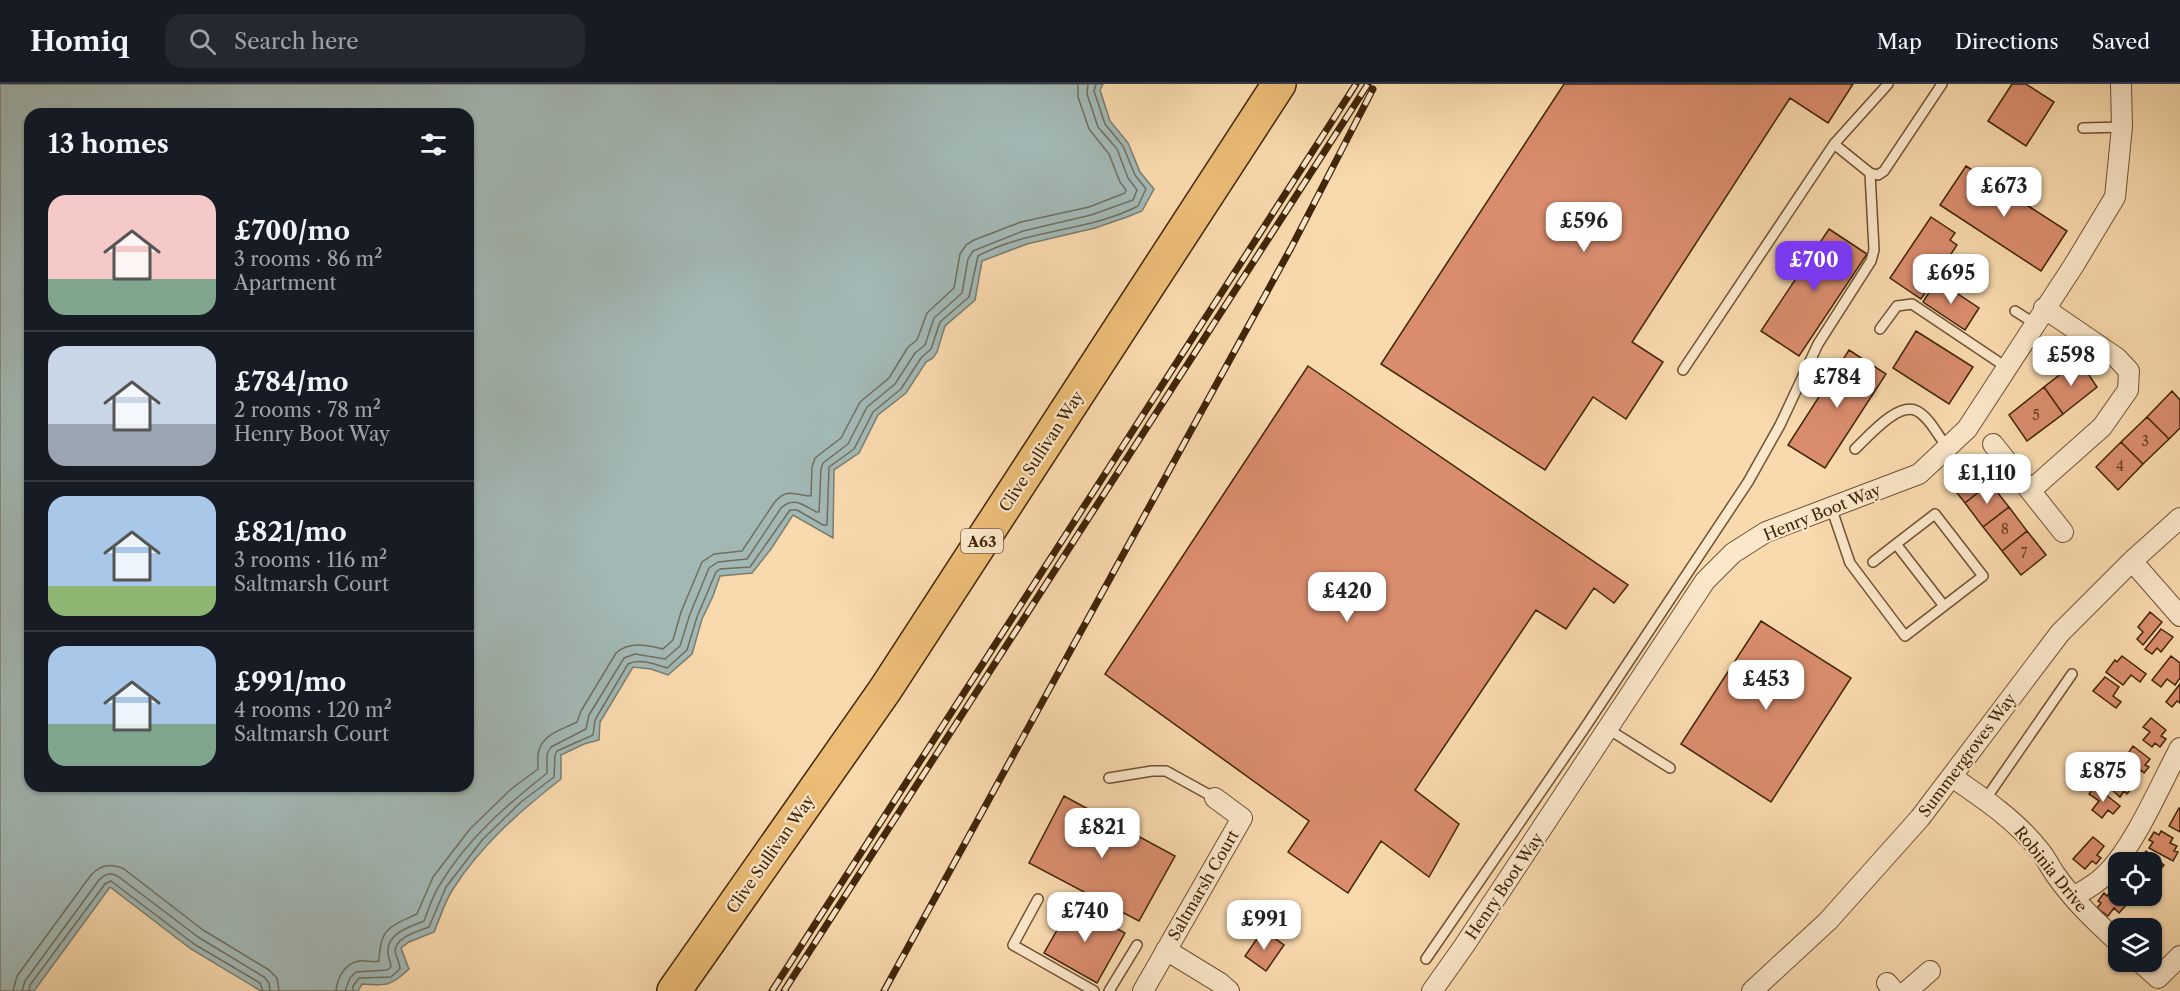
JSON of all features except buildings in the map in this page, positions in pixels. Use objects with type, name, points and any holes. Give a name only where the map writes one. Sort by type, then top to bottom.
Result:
[{"type":"highway","name":"Clive Sullivan Way","points":[[674,991],[885,690],[1279,84]]},
{"type":"highway","name":"Clive Sullivan Way","points":[[700,991],[898,707],[1233,182],[1299,84]]},
{"type":"street","name":"Henry Boot Way","points":[[1432,991],[1608,729],[1640,662],[1705,581],[1733,553],[1766,532],[1919,474],[1967,429],[2074,265],[2115,197],[2122,127],[2121,84]]},
{"type":"street","points":[[2031,490],[2102,427],[2128,390],[2129,371],[2117,358],[2039,316]]},
{"type":"street","points":[[1993,444],[2063,532]]},
{"type":"street","name":"Summergroves Way","points":[[1752,991],[1828,921],[1920,818],[2060,633],[2132,561],[2180,518]]},
{"type":"street","points":[[2132,561],[2180,616]]},
{"type":"street","points":[[2073,897],[2103,877],[2117,862],[2128,846],[2180,747]]},
{"type":"street","name":"Robinia Drive","points":[[1952,777],[2007,817],[2040,851],[2091,918],[2108,933]]},
{"type":"street","name":"Saltmarsh Court","points":[[1143,991],[1242,818],[1215,798]]},
{"type":"street","name":"Saltmarsh Court","points":[[1166,950],[1229,991]]},
{"type":"street","points":[[2148,972],[2157,984],[2180,956]]},
{"type":"street","points":[[1907,991],[1930,971]]},
{"type":"lane","points":[[1683,370],[1834,144],[1888,84]]},
{"type":"lane","points":[[1834,144],[1870,173],[1878,175],[1884,171],[1942,84]]},
{"type":"lane","points":[[2083,128],[2122,127]]},
{"type":"lane","points":[[1426,959],[1502,848],[1640,662],[1748,482],[1780,425],[1818,344],[1871,261],[1874,250],[1870,173]]},
{"type":"lane","points":[[1880,329],[1897,306],[1912,304],[2006,367]]},
{"type":"lane","points":[[2015,310],[2039,316]]},
{"type":"lane","points":[[1855,449],[1894,415],[1908,408],[1926,418],[1947,447]]},
{"type":"lane","points":[[1831,507],[1850,563],[1905,636],[1983,576],[1935,514],[1873,562]]},
{"type":"lane","points":[[1896,544],[1944,606]]},
{"type":"lane","points":[[1985,800],[2072,674]]},
{"type":"lane","points":[[1608,729],[1670,768]]},
{"type":"lane","points":[[1109,778],[1166,771],[1215,798]]},
{"type":"lane","points":[[1502,848],[1520,860]]},
{"type":"lane","points":[[1038,899],[1013,945],[1094,991]]},
{"type":"lane","points":[[1109,991],[1137,945]]},
{"type":"water","points":[[0,84],[1103,84],[1100,90],[1110,121],[1128,143],[1140,172],[1154,189],[1142,211],[1095,228],[1027,244],[982,261],[975,300],[945,326],[933,358],[926,362],[906,393],[878,415],[859,453],[834,470],[833,538],[793,515],[752,573],[720,576],[702,619],[692,654],[668,675],[651,669],[633,667],[600,722],[599,740],[561,755],[561,779],[516,816],[476,858],[450,894],[434,932],[409,942],[401,948],[409,969],[403,975],[388,984],[362,984],[358,991],[261,991],[191,949],[110,887],[34,991],[0,991]]},
{"type":"railway","points":[[772,991],[1356,84]]},
{"type":"railway","points":[[784,991],[1368,84]]},
{"type":"railway","points":[[884,991],[1291,248],[1373,89]]}]
